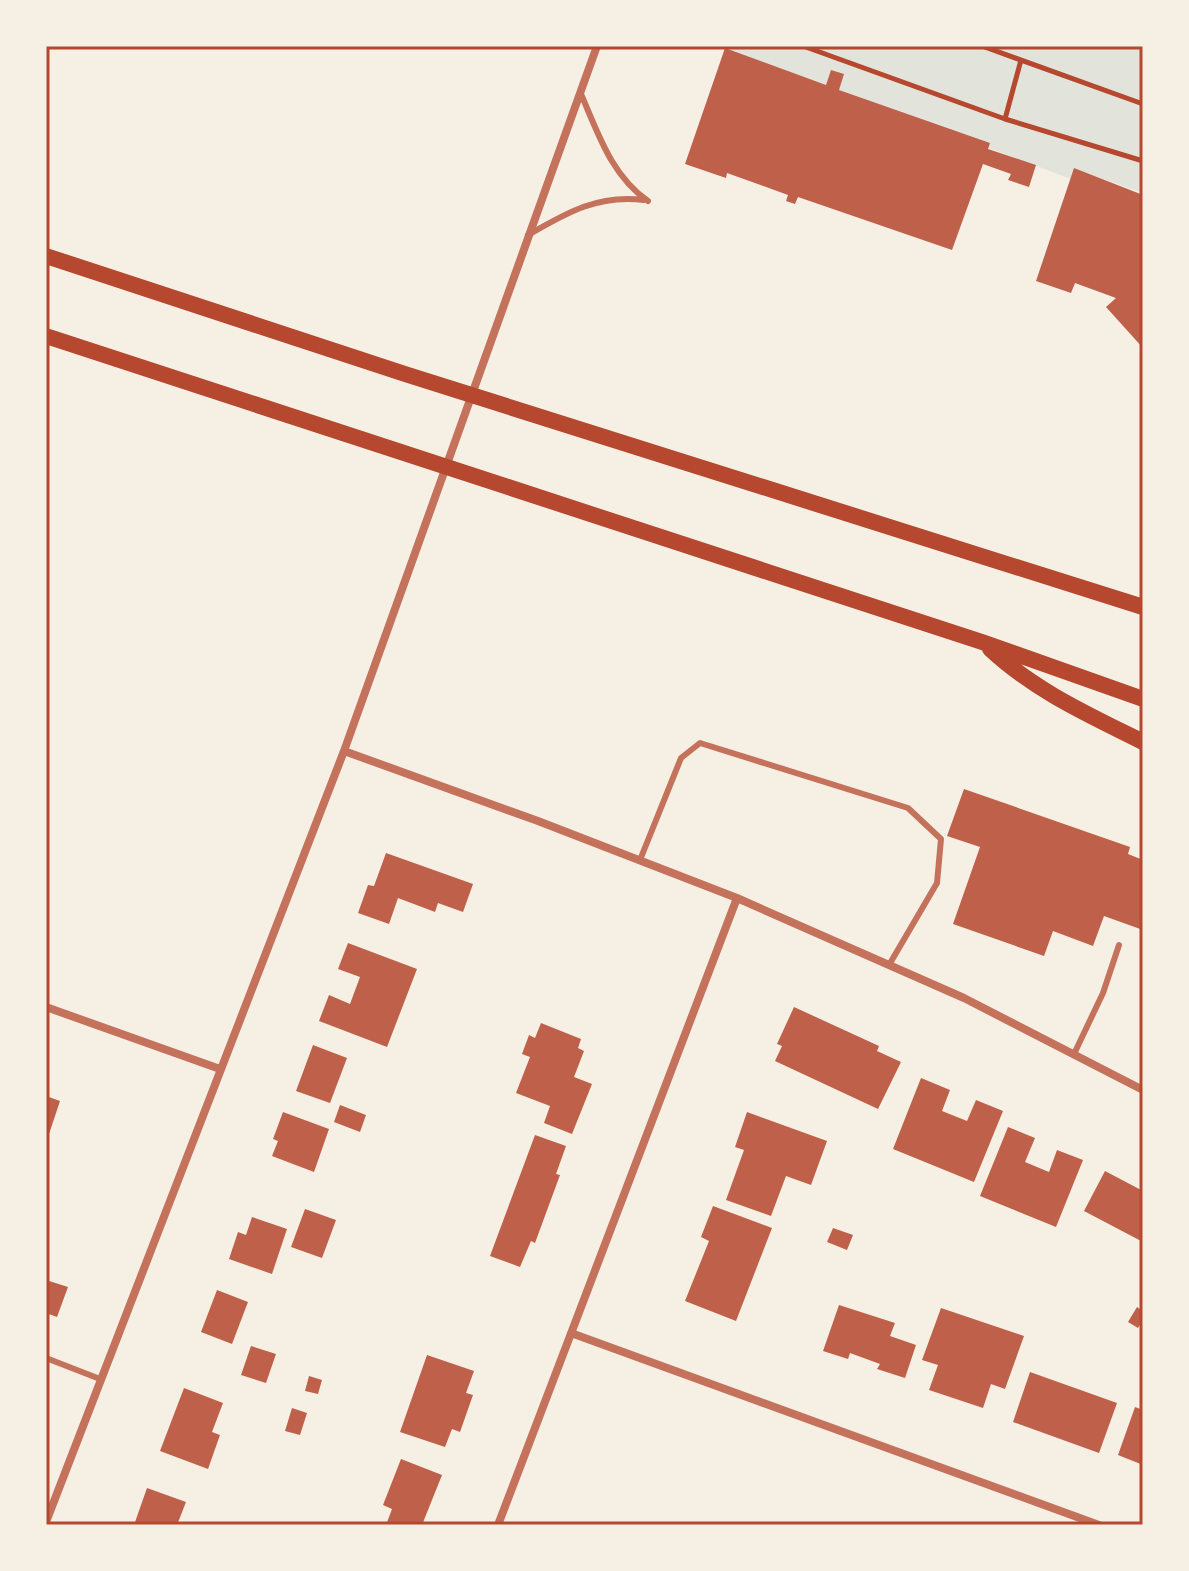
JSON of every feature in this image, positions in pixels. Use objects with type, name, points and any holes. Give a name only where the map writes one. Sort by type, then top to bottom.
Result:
[{"type":"main road","points":[[46,256],[1143,607]]},
{"type":"main road","points":[[46,336],[982,642],[1143,699]]},
{"type":"main road","points":[[982,642],[1012,670],[1039,689],[1143,742]]},
{"type":"street","points":[[46,1522],[344,751],[597,46]]},
{"type":"street","points":[[344,751],[737,898],[964,998],[1143,1090]]},
{"type":"street","points":[[498,1525],[737,898]]},
{"type":"street","points":[[46,1007],[220,1069]]},
{"type":"street","points":[[571,1333],[1099,1525]]},
{"type":"lane","points":[[528,235],[564,214],[595,202],[623,198],[648,201],[629,186],[617,171],[580,91]]},
{"type":"lane","points":[[640,860],[681,758],[700,743],[908,808],[941,839],[937,883],[889,965]]},
{"type":"lane","points":[[1074,1054],[1103,993],[1119,945]]},
{"type":"lane","points":[[46,1358],[100,1379]]},
{"type":"path","points":[[803,46],[1005,119],[1143,161]]},
{"type":"path","points":[[982,46],[1143,104]]},
{"type":"path","points":[[1005,119],[1021,60]]},
{"type":"shaded area","points":[[718,46],[1143,46],[1143,193],[1075,169],[1071,179]]},
{"type":"building","points":[[725,48],[826,85],[831,70],[844,74],[839,90],[990,143],[988,149],[1036,165],[1029,187],[1008,180],[1011,174],[983,164],[952,250],[798,197],[795,204],[786,201],[788,195],[727,173],[726,178],[685,164]]},
{"type":"building","points":[[1074,168],[1143,195],[1143,348],[1106,307],[1116,298],[1075,283],[1071,293],[1036,281]]},
{"type":"building","points":[[964,789],[1130,847],[1128,854],[1143,860],[1143,930],[1104,916],[1093,946],[1053,931],[1044,956],[953,924],[980,847],[947,836]]},
{"type":"building","points":[[386,853],[473,884],[463,912],[438,903],[435,912],[398,898],[389,924],[358,913],[368,885],[374,886]]},
{"type":"building","points":[[348,943],[417,969],[387,1047],[319,1021],[329,995],[350,1004],[360,977],[338,969]]},
{"type":"building","points":[[794,1007],[879,1046],[877,1051],[901,1062],[878,1109],[775,1061],[782,1046],[777,1044]]},
{"type":"building","points":[[541,1023],[581,1039],[578,1048],[584,1051],[574,1077],[592,1084],[572,1134],[544,1123],[550,1106],[516,1093],[530,1057],[522,1054],[529,1035],[535,1038]]},
{"type":"building","points":[[313,1045],[347,1058],[330,1103],[296,1091]]},
{"type":"building","points":[[921,1078],[950,1090],[942,1111],[967,1121],[976,1100],[1003,1111],[974,1182],[893,1149]]},
{"type":"building","points":[[46,1096],[60,1101],[48,1137],[46,1136]]},
{"type":"building","points":[[340,1105],[366,1115],[360,1132],[334,1122]]},
{"type":"building","points":[[283,1112],[329,1129],[314,1172],[272,1156],[278,1141],[273,1139]]},
{"type":"building","points":[[747,1112],[827,1141],[811,1185],[786,1176],[771,1216],[726,1200],[744,1150],[735,1147]]},
{"type":"building","points":[[1008,1127],[1035,1138],[1025,1162],[1049,1172],[1057,1150],[1083,1160],[1056,1227],[980,1196]]},
{"type":"building","points":[[535,1135],[566,1146],[556,1174],[560,1175],[535,1243],[531,1241],[520,1267],[490,1256]]},
{"type":"building","points":[[1105,1171],[1143,1191],[1143,1242],[1084,1211]]},
{"type":"building","points":[[713,1206],[772,1228],[736,1321],[685,1301],[709,1241],[701,1237]]},
{"type":"building","points":[[305,1209],[336,1220],[322,1258],[291,1247]]},
{"type":"building","points":[[252,1217],[287,1229],[272,1274],[229,1259],[238,1232],[246,1235]]},
{"type":"building","points":[[833,1228],[853,1235],[847,1250],[827,1242]]},
{"type":"building","points":[[46,1280],[68,1287],[57,1317],[46,1313]]},
{"type":"building","points":[[217,1290],[248,1302],[232,1344],[201,1332]]},
{"type":"building","points":[[839,1305],[895,1323],[890,1336],[916,1345],[905,1378],[877,1369],[880,1364],[850,1353],[848,1359],[823,1351]]},
{"type":"building","points":[[1137,1307],[1143,1311],[1143,1320],[1138,1328],[1128,1322]]},
{"type":"building","points":[[941,1308],[1024,1336],[1005,1389],[991,1384],[983,1408],[929,1390],[938,1365],[922,1360]]},
{"type":"building","points":[[251,1346],[276,1354],[266,1383],[241,1375]]},
{"type":"building","points":[[427,1355],[474,1371],[466,1393],[473,1395],[460,1432],[452,1429],[445,1447],[400,1432]]},
{"type":"building","points":[[1030,1372],[1117,1403],[1099,1453],[1013,1422]]},
{"type":"building","points":[[309,1376],[322,1380],[318,1394],[305,1391]]},
{"type":"building","points":[[184,1388],[223,1403],[212,1432],[220,1435],[208,1469],[160,1451]]},
{"type":"building","points":[[1135,1407],[1143,1410],[1143,1465],[1118,1455]]},
{"type":"building","points":[[292,1408],[307,1413],[300,1435],[285,1431]]},
{"type":"building","points":[[401,1459],[442,1475],[422,1525],[386,1525],[392,1509],[383,1505]]},
{"type":"building","points":[[147,1488],[186,1502],[177,1525],[134,1525]]}]
